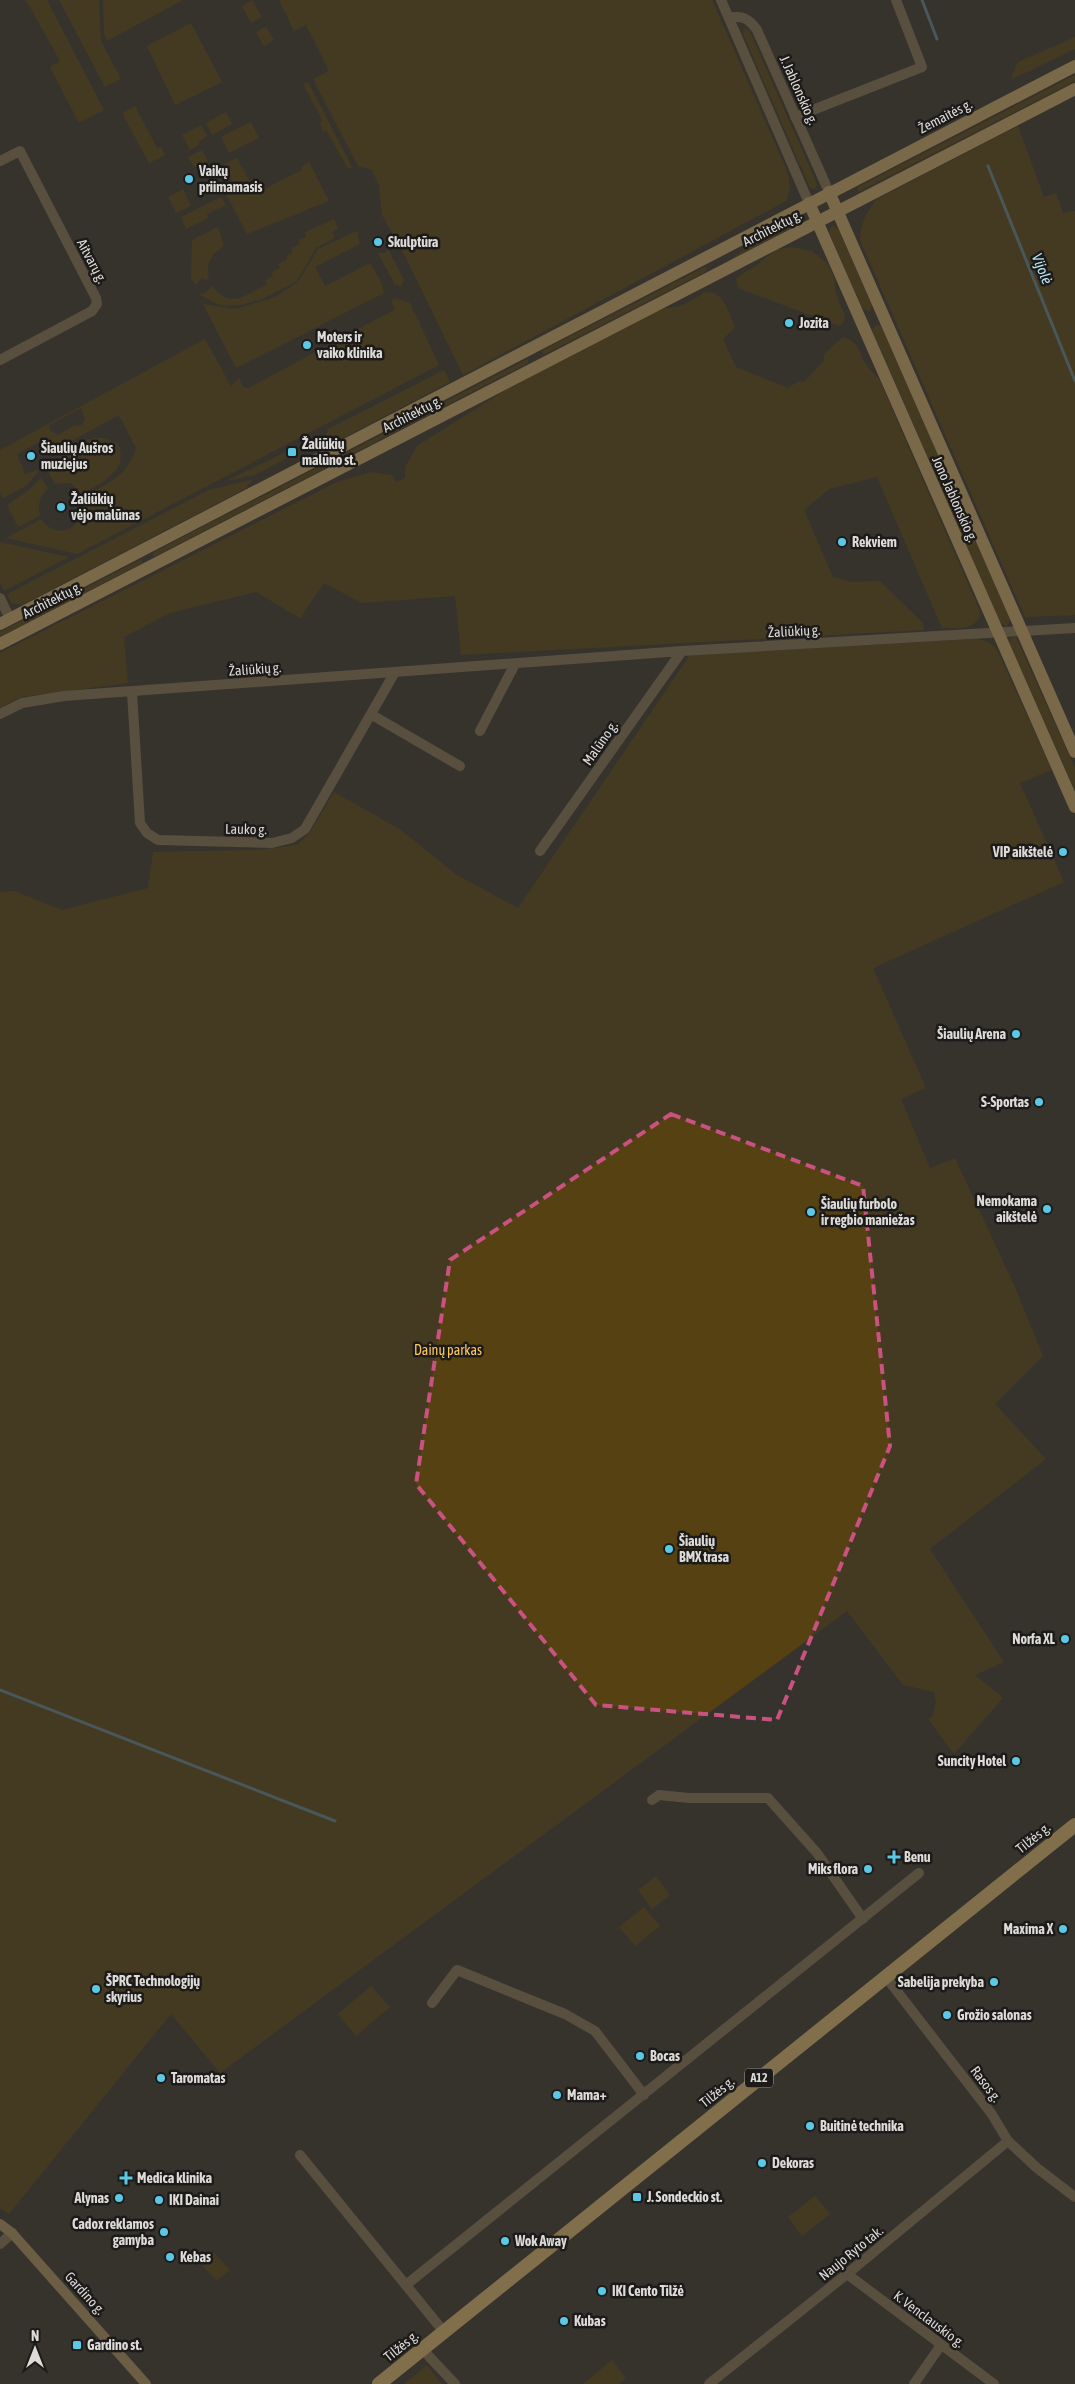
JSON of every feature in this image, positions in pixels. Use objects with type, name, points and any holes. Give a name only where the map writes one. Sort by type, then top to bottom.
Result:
[{"type":"highway","name":"Tilžės g.","points":[[379,2384],[1075,1825]]},
{"type":"main road","name":"Žemaitės g.","points":[[829,192],[1075,66]]},
{"type":"main road","points":[[838,212],[1075,89]]},
{"type":"main road","name":"Architektų g.","points":[[5,622],[706,259],[829,192]]},
{"type":"main road","name":"Jono Jablonskio g.","points":[[829,192],[1075,752]]},
{"type":"main road","name":"Jono Jablonskio g.","points":[[809,203],[1075,807]]},
{"type":"main road","name":"Architektų g.","points":[[0,644],[714,274],[838,212]]},
{"type":"main road","points":[[706,259],[714,274]]},
{"type":"main road","points":[[532,349],[540,365]]},
{"type":"main road","points":[[144,550],[152,565]]},
{"type":"main road","name":"Gardino g.","points":[[0,2224],[12,2233],[146,2384]]},
{"type":"street","points":[[721,0],[809,203]]},
{"type":"street","points":[[796,117],[922,67],[896,0]]},
{"type":"street","name":"J. Jablonskio g.","points":[[729,18],[743,17],[750,20],[754,25],[829,192]]},
{"type":"street","name":"Aitvarų g.","points":[[0,162],[20,152],[96,298],[97,304],[92,310],[0,360]]},
{"type":"street","points":[[0,598],[5,622]]},
{"type":"street","name":"Žaliūkių g.","points":[[0,714],[22,703],[36,699],[682,651],[1075,628]]},
{"type":"street","name":"Malūno g.","points":[[540,851],[682,651]]},
{"type":"street","points":[[480,731],[515,664]]},
{"type":"street","name":"Lauko g.","points":[[132,692],[140,823],[147,834],[158,840],[272,844],[292,838],[305,829],[395,672]]},
{"type":"street","points":[[372,715],[460,766]]},
{"type":"street","points":[[652,1800],[659,1795],[689,1798],[768,1798],[817,1854],[863,1919]]},
{"type":"street","points":[[406,2285],[919,1873]]},
{"type":"street","points":[[432,2003],[457,1970],[565,2014],[595,2032],[644,2095]]},
{"type":"street","name":"Rasos g.","points":[[886,1977],[911,2013],[987,2108],[1008,2140],[1038,2168],[1075,2197]]},
{"type":"street","name":"Naujo Ryto tak.","points":[[709,2384],[847,2274],[1008,2140]]},
{"type":"street","points":[[300,2155],[444,2332]]},
{"type":"street","points":[[0,2244],[12,2233]]},
{"type":"street","name":"K. Venclauskio g.","points":[[847,2274],[994,2384]]},
{"type":"street","points":[[914,2384],[941,2345]]},
{"type":"street","points":[[423,2350],[455,2384]]},
{"type":"highlighted area","points":[[671,1114],[863,1186],[890,1446],[777,1720],[596,1705],[416,1484],[450,1260]]},
{"type":"green space","points":[[26,0],[47,0],[104,110],[79,123],[50,67],[60,61]]},
{"type":"green space","points":[[59,0],[99,0],[101,41],[121,79],[105,87]]},
{"type":"green space","points":[[103,0],[183,0],[107,41],[104,34]]},
{"type":"green space","points":[[252,0],[262,17],[251,23],[242,6]]},
{"type":"green space","points":[[279,0],[712,0],[786,169],[790,187],[788,196],[786,201],[463,375],[405,256],[382,215],[379,186],[372,170],[358,166],[313,79],[329,71],[306,25],[294,31]]},
{"type":"green space","points":[[191,23],[222,82],[175,105],[147,46]]},
{"type":"green space","points":[[266,27],[274,40],[264,46],[256,32]]},
{"type":"green space","points":[[745,28],[750,32],[817,184],[815,189],[810,188],[743,34]]},
{"type":"green space","points":[[1075,37],[1075,49],[1010,80],[1018,62]]},
{"type":"green space","points":[[1075,75],[1075,81],[858,192],[858,187]]},
{"type":"green space","points":[[308,82],[352,167],[348,169],[326,130],[324,133],[320,125],[322,120],[303,84]]},
{"type":"green space","points":[[135,106],[157,148],[161,147],[165,155],[149,163],[122,113]]},
{"type":"green space","points":[[226,112],[232,124],[212,135],[206,123]]},
{"type":"green space","points":[[251,122],[259,138],[229,153],[221,137]]},
{"type":"green space","points":[[201,125],[207,136],[199,142],[199,145],[190,150],[182,135]]},
{"type":"green space","points":[[1018,126],[1044,197],[1056,193],[1063,213],[1075,211],[1075,615],[1025,617],[860,240],[864,218],[877,199]]},
{"type":"green space","points":[[202,150],[208,161],[194,168],[188,157]]},
{"type":"green space","points":[[237,158],[256,193],[302,170],[301,167],[309,162],[329,201],[247,234],[226,194],[236,189],[224,164]]},
{"type":"green space","points":[[183,189],[191,206],[176,213],[168,197]]},
{"type":"green space","points":[[221,197],[226,205],[207,214],[208,218],[186,229],[181,217]]},
{"type":"green space","points":[[334,219],[338,228],[332,232],[335,238],[316,248],[297,281],[262,299],[241,305],[225,306],[217,304],[198,294],[205,293],[212,286],[226,297],[232,299],[239,298],[267,284],[265,280],[273,276],[272,272],[280,268],[278,264],[287,260],[286,256],[293,252],[291,248],[300,244],[298,240],[306,237],[305,232]]},
{"type":"green space","points":[[797,220],[798,224],[729,261],[760,237]]},
{"type":"green space","points":[[832,225],[838,229],[872,305],[870,312],[862,308],[829,232]]},
{"type":"green space","points":[[218,227],[224,246],[210,260],[208,269],[209,279],[202,278],[196,285],[191,278],[192,240]]},
{"type":"green space","points":[[357,231],[360,244],[315,267],[325,286],[370,263],[381,282],[384,293],[236,368],[203,304],[236,309],[275,297],[298,282],[318,249]]},
{"type":"green space","points":[[791,247],[812,251],[828,264],[834,277],[836,294],[845,316],[844,322],[839,326],[738,288],[736,278],[776,250]]},
{"type":"green space","points":[[388,249],[404,280],[401,286],[395,285],[378,253],[385,253]]},
{"type":"green space","points":[[705,267],[707,268],[705,272],[545,354],[542,353],[543,350]]},
{"type":"green space","points":[[706,292],[717,295],[722,299],[735,327],[723,339],[736,367],[788,388],[797,382],[805,381],[824,361],[824,354],[843,337],[855,344],[865,363],[879,379],[979,609],[980,617],[973,625],[964,628],[942,628],[877,477],[829,489],[804,510],[833,577],[852,582],[880,581],[923,623],[924,630],[461,655],[455,596],[362,603],[324,583],[300,618],[256,592],[170,613],[124,637],[128,683],[21,697],[0,708],[0,653],[337,482],[371,472],[392,475],[396,482],[405,478],[405,467],[417,446],[514,385],[660,309],[681,306]]},
{"type":"green space","points":[[394,298],[410,303],[439,365],[77,554],[6,538],[41,519],[48,526],[56,530],[71,528],[81,516],[83,507],[82,497],[107,484],[122,472],[128,466],[136,448],[119,415],[46,455],[39,442],[17,454],[25,474],[37,470],[38,472],[26,486],[3,498],[0,492],[0,450],[205,339],[231,386],[239,378],[243,387],[248,388],[395,310],[391,301]],"holes":[[[81,408],[85,419],[82,425],[73,426],[58,435],[50,430],[49,425]]]},
{"type":"green space","points":[[876,324],[881,326],[1010,619],[1007,627],[1000,622],[872,330]]},
{"type":"green space","points":[[528,359],[528,363],[156,556],[152,556],[154,552]]},
{"type":"green space","points":[[444,370],[450,382],[330,445],[325,438],[328,429]]},
{"type":"green space","points":[[94,438],[104,438],[118,444],[121,453],[117,469],[104,481],[80,494],[71,483],[55,484],[47,470],[68,450]]},
{"type":"green space","points":[[286,452],[289,457],[255,475],[226,481]]},
{"type":"green space","points":[[41,478],[48,488],[40,501],[40,516],[18,527],[7,505],[29,490]]},
{"type":"green space","points":[[253,479],[245,489],[22,605],[11,603],[7,594],[209,490]]},
{"type":"green space","points":[[0,542],[69,557],[4,591],[0,583]]},
{"type":"green space","points":[[142,560],[142,563],[0,637],[0,632]]},
{"type":"green space","points":[[1016,637],[1075,768],[1075,791],[1010,644],[1009,639]]},
{"type":"green space","name":"Dainų parkas","points":[[976,639],[986,641],[996,648],[1052,770],[1020,783],[1064,882],[873,968],[926,1088],[901,1099],[930,1168],[955,1158],[1015,1287],[1043,1356],[995,1404],[1046,1459],[930,1549],[1004,1662],[975,1675],[1003,1698],[954,1754],[928,1719],[932,1717],[936,1702],[934,1692],[903,1685],[847,1611],[220,2073],[171,2014],[9,2214],[0,2208],[0,892],[14,891],[62,910],[148,888],[153,852],[257,850],[297,845],[310,832],[334,792],[401,830],[457,875],[518,908],[690,655]]},
{"type":"green space","points":[[656,1876],[670,1895],[652,1909],[638,1890]]},
{"type":"green space","points":[[644,1907],[660,1926],[635,1946],[619,1927]]},
{"type":"green space","points":[[371,1986],[390,2007],[356,2036],[338,2014]]},
{"type":"green space","points":[[815,2196],[830,2214],[802,2236],[788,2217]]},
{"type":"green space","points":[[214,2253],[230,2270],[217,2281],[201,2264]]},
{"type":"green space","points":[[612,2360],[626,2378],[619,2384],[583,2384]]},
{"type":"green space","points":[[427,2365],[442,2384],[404,2384]]},
{"type":"waterway","name":"Vijolė","points":[[922,0],[937,39]]},
{"type":"waterway","name":"Vijolė","points":[[988,166],[1075,381]]},
{"type":"waterway","points":[[0,1690],[335,1821]]},
{"type":"place","name":"Vaikų priimamasis","points":[[189,179]]},
{"type":"place","name":"Skulptūra","points":[[378,242]]},
{"type":"place","name":"Jozita","points":[[789,323]]},
{"type":"place","name":"Moters ir vaiko klinika","points":[[307,345]]},
{"type":"place","name":"Žaliūkių malūno st.","points":[[292,452]]},
{"type":"place","name":"Šiaulių Aušros muziejus","points":[[31,456]]},
{"type":"place","name":"Žaliūkių vėjo malūnas","points":[[61,507]]},
{"type":"place","name":"Rekviem","points":[[842,542]]},
{"type":"place","name":"VIP aikštelė","points":[[1063,852]]},
{"type":"place","name":"Šiaulių Arena","points":[[1016,1034]]},
{"type":"place","name":"S-Sportas","points":[[1039,1102]]},
{"type":"place","name":"Nemokama aikštelė","points":[[1047,1209]]},
{"type":"place","name":"Šiaulių furbolo ir regbio maniežas","points":[[811,1212]]},
{"type":"place","name":"Šiaulių BMX trasa","points":[[669,1549]]},
{"type":"place","name":"Norfa XL","points":[[1065,1639]]},
{"type":"place","name":"Suncity Hotel","points":[[1016,1761]]},
{"type":"place","name":"Benu","points":[[894,1857]]},
{"type":"place","name":"Miks flora","points":[[868,1869]]},
{"type":"place","name":"Maxima X","points":[[1063,1929]]},
{"type":"place","name":"Sabelija prekyba","points":[[994,1982]]},
{"type":"place","name":"ŠPRC Technologijų skyrius","points":[[96,1989]]},
{"type":"place","name":"Grožio salonas","points":[[947,2015]]},
{"type":"place","name":"Bocas","points":[[640,2056]]},
{"type":"place","name":"Taromatas","points":[[161,2078]]},
{"type":"place","name":"Mama+","points":[[557,2095]]},
{"type":"place","name":"Buitinė technika","points":[[810,2126]]},
{"type":"place","name":"Dekoras","points":[[762,2163]]},
{"type":"place","name":"Medica klinika","points":[[126,2178]]},
{"type":"place","name":"J. Sondeckio st.","points":[[637,2197]]},
{"type":"place","name":"Alynas","points":[[119,2198]]},
{"type":"place","name":"IKI Dainai","points":[[159,2200]]},
{"type":"place","name":"Cadox reklamos gamyba","points":[[164,2232]]},
{"type":"place","name":"Wok Away","points":[[505,2241]]},
{"type":"place","name":"Kebas","points":[[170,2257]]},
{"type":"place","name":"IKI Cento Tilžė","points":[[602,2291]]},
{"type":"place","name":"Kubas","points":[[564,2321]]},
{"type":"place","name":"Gardino st.","points":[[77,2345]]}]
